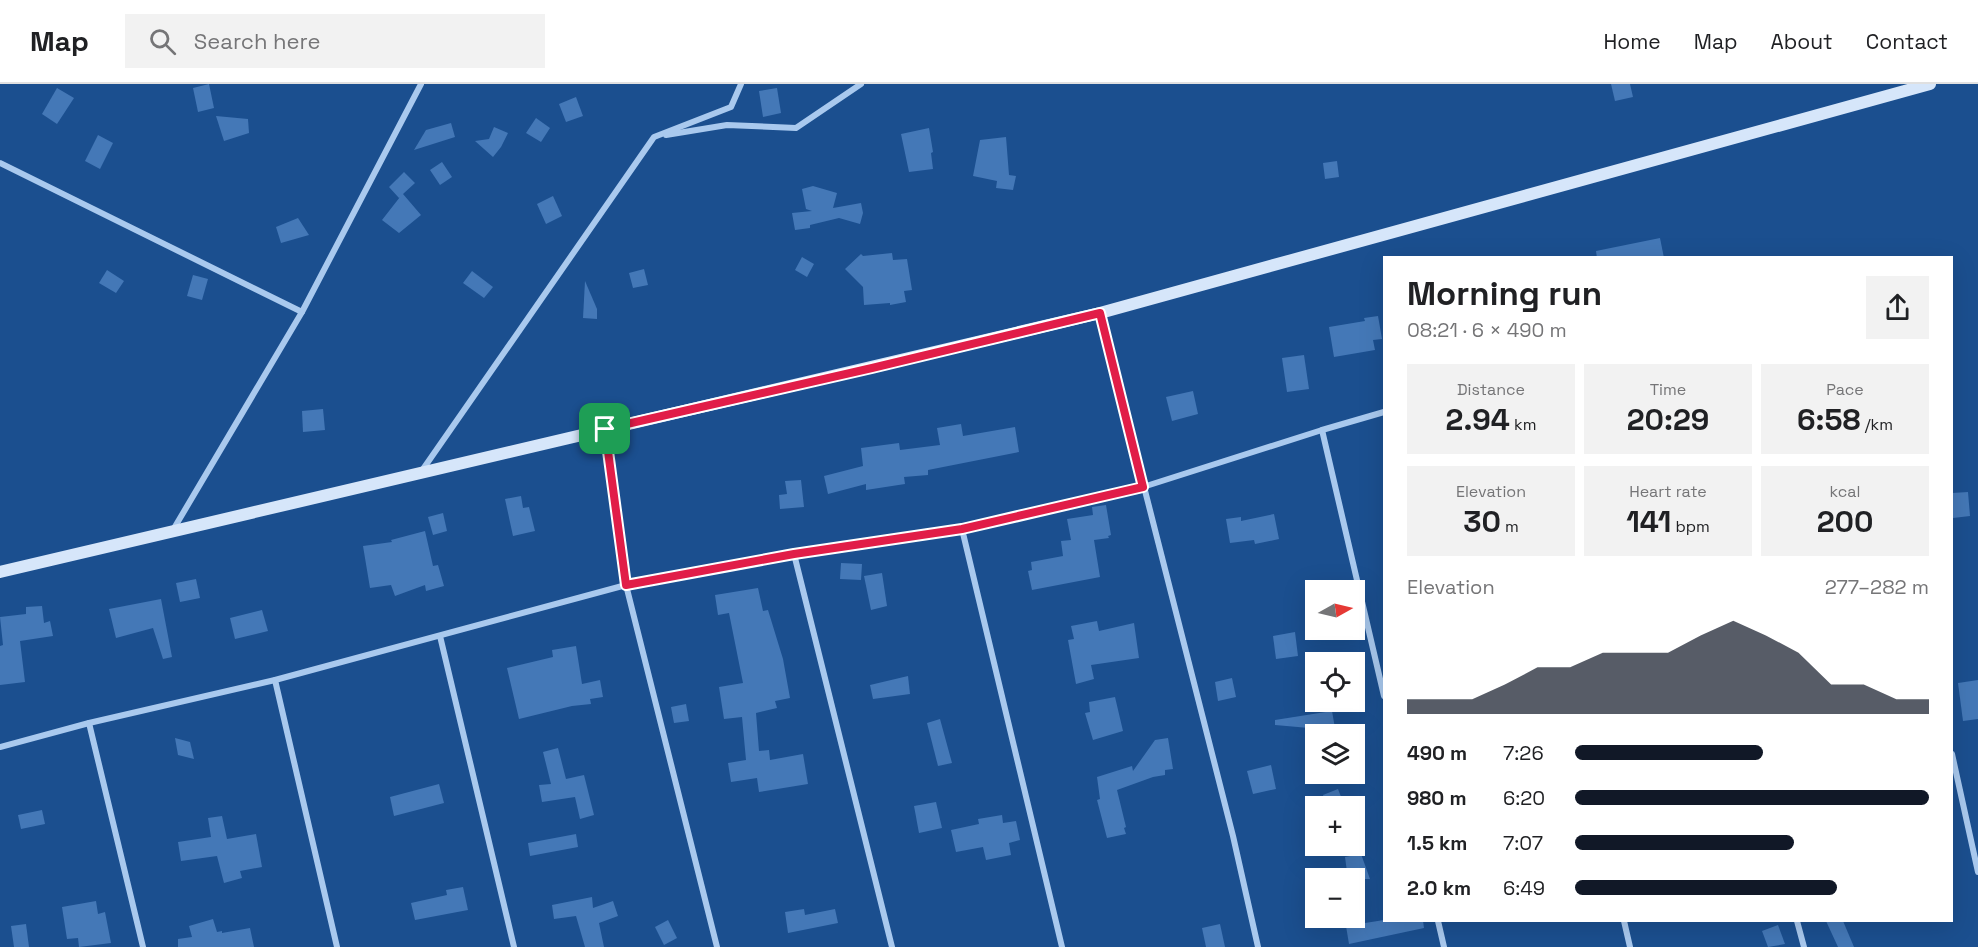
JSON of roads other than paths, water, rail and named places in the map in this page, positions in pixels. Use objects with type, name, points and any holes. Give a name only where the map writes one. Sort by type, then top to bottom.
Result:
[{"type":"street","points":[[171,533],[302,312],[421,84]]},
{"type":"street","points":[[421,472],[654,137],[731,107],[741,84]]},
{"type":"street","points":[[654,137],[727,125],[796,128],[861,84]]},
{"type":"street","points":[[0,572],[1100,313],[1930,84]]},
{"type":"street","points":[[0,163],[302,312]]},
{"type":"street","points":[[1100,313],[1233,837],[1258,947]]},
{"type":"street","points":[[0,747],[89,723],[275,680],[626,585],[794,554],[962,529],[1143,487],[1383,412]]},
{"type":"street","points":[[605,429],[626,585],[717,947]]},
{"type":"street","points":[[1322,430],[1383,692]]},
{"type":"street","points":[[962,529],[1062,947]]},
{"type":"street","points":[[794,554],[892,947]]},
{"type":"street","points":[[441,636],[514,947]]},
{"type":"street","points":[[275,680],[337,947]]},
{"type":"street","points":[[89,723],[143,947]]},
{"type":"street","points":[[1953,759],[1978,872]]},
{"type":"street","points":[[1437,922],[1444,947]]},
{"type":"street","points":[[1624,922],[1630,947]]},
{"type":"street","points":[[1797,922],[1804,947]]}]
